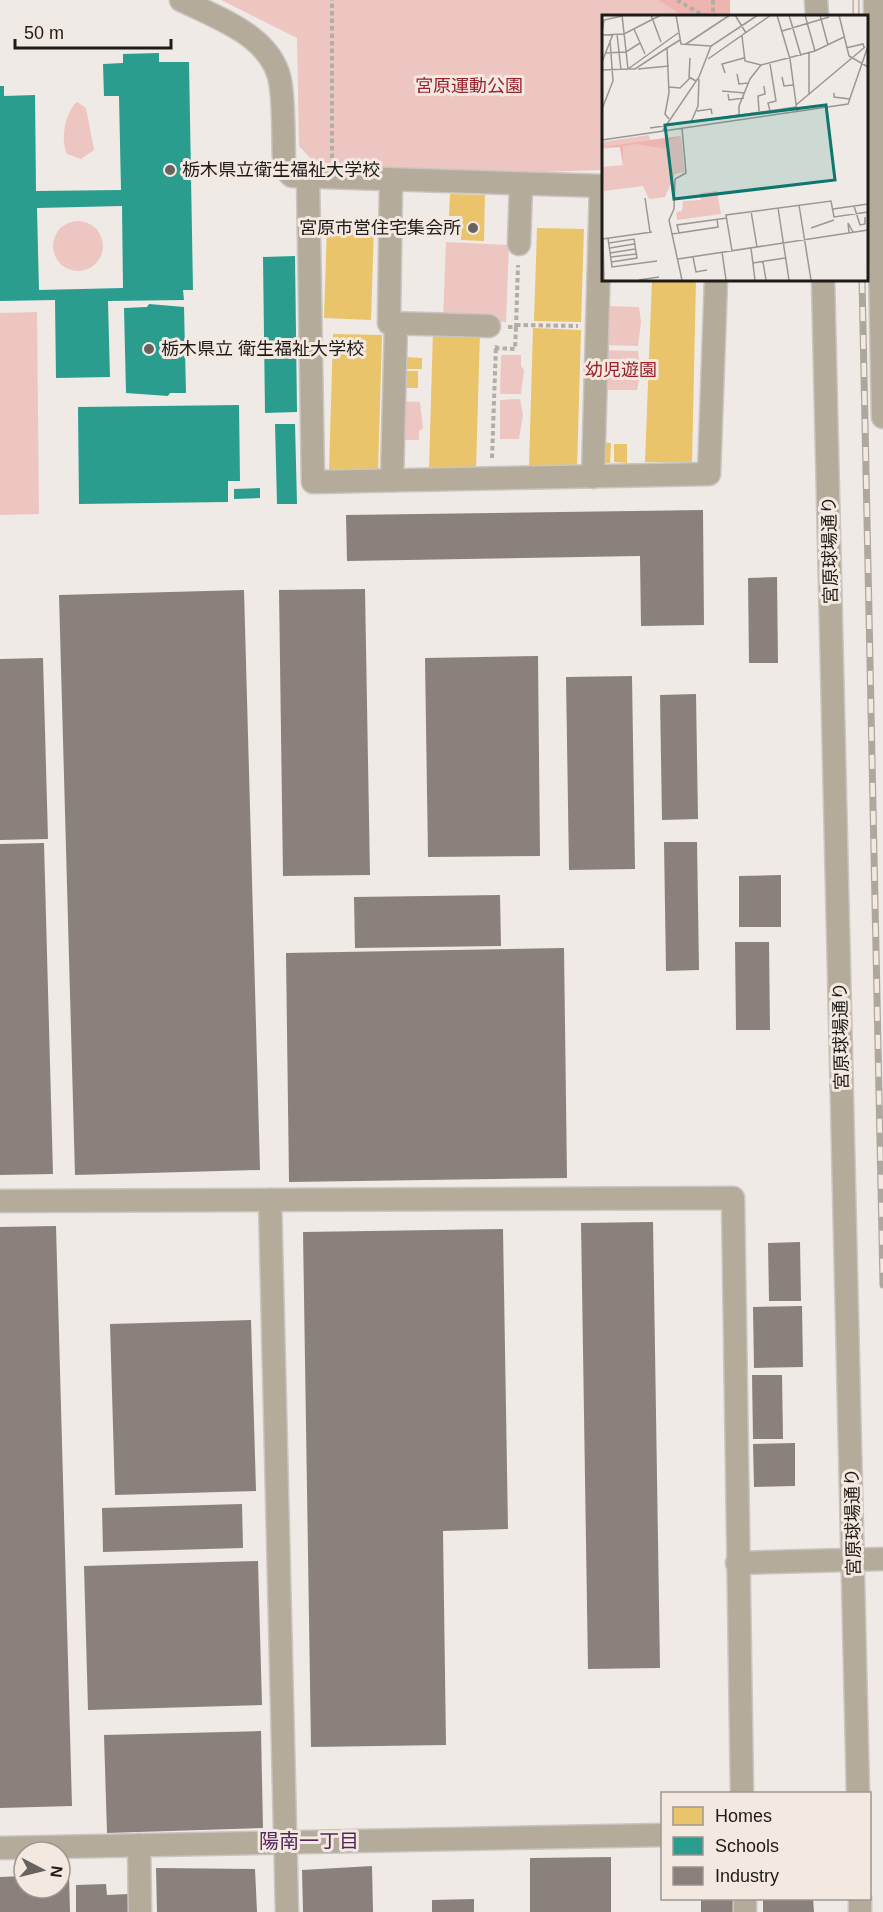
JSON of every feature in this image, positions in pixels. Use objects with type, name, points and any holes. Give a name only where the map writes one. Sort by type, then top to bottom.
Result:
[{"type":"street","points":[[181,0],[242,30],[267,52],[281,87],[286,170],[292,176],[602,186],[592,477]]},
{"type":"street","points":[[816,0],[817,15]]},
{"type":"street","points":[[875,0],[883,417]]},
{"type":"street","points":[[308,177],[313,482],[392,480],[491,472],[592,477],[709,474],[716,280]]},
{"type":"street","points":[[391,180],[389,323],[493,327]]},
{"type":"street","points":[[519,244],[520,184]]},
{"type":"street","name":"宮原球場通り","points":[[823,280],[858,1792]]},
{"type":"street","points":[[392,480],[396,323]]},
{"type":"street","points":[[0,1201],[733,1198],[742,1792]]},
{"type":"street","points":[[270,1200],[287,1912]]},
{"type":"street","points":[[737,1563],[883,1559]]},
{"type":"street","points":[[0,1848],[661,1836]]},
{"type":"street","points":[[139,1845],[140,1912]]},
{"type":"path","points":[[331,178],[332,0]]},
{"type":"path","points":[[677,0],[702,15]]},
{"type":"path","points":[[495,348],[515,349],[519,244]]},
{"type":"path","points":[[491,472],[495,348],[493,327],[597,326]]},
{"type":"green space","name":"宮原運動公園","points":[[221,0],[730,0],[730,15],[602,15],[602,170],[509,173],[333,166],[311,159],[299,146],[297,38]]},
{"type":"green space","points":[[77,102],[86,108],[94,150],[81,159],[67,154],[64,141],[69,112]]},
{"type":"green space","points":[[78,221],[92,225],[99,232],[103,246],[99,260],[92,267],[78,271],[64,267],[57,260],[53,246],[57,232],[64,225]]},
{"type":"green space","points":[[446,242],[509,245],[506,322],[443,319]]},
{"type":"green space","name":"幼児遊園","points":[[603,306],[639,307],[641,322],[638,346],[602,345]]},
{"type":"green space","points":[[37,312],[39,514],[0,515],[0,313]]},
{"type":"green space","name":"幼児遊園","points":[[602,350],[638,351],[640,375],[637,390],[601,390]]},
{"type":"green space","points":[[501,355],[521,355],[521,366],[524,370],[521,394],[500,394]]},
{"type":"green space","points":[[520,399],[523,415],[519,439],[500,439],[500,400]]},
{"type":"green space","points":[[401,401],[420,402],[423,428],[419,431],[419,440],[400,440]]},
{"type":"shaded area","points":[[658,0],[730,0],[730,15],[681,15]]},
{"type":"building: Homes","name":"宮原市営住宅集会所","points":[[450,194],[485,195],[484,241],[461,240],[462,216],[449,216]]},
{"type":"building: Homes","points":[[327,225],[374,226],[371,320],[324,318]]},
{"type":"building: Homes","points":[[537,228],[584,229],[581,322],[534,321]]},
{"type":"building: Homes","points":[[652,280],[696,280],[692,463],[645,462]]},
{"type":"building: Homes","points":[[533,328],[581,330],[577,468],[529,467]]},
{"type":"building: Homes","points":[[433,330],[480,332],[476,469],[429,469]]},
{"type":"building: Homes","points":[[333,334],[382,335],[378,472],[329,471]]},
{"type":"building: Homes","points":[[405,357],[422,358],[422,369],[404,369]]},
{"type":"building: Homes","points":[[407,371],[418,371],[418,388],[407,388]]},
{"type":"building: Homes","points":[[600,442],[611,443],[610,463],[599,463]]},
{"type":"building: Homes","points":[[614,444],[627,444],[627,463],[614,462]]},
{"type":"building: Schools","points":[[159,53],[159,62],[189,62],[193,290],[183,290],[184,300],[108,301],[110,377],[56,378],[55,300],[0,301],[0,86],[4,86],[4,96],[35,95],[36,191],[121,190],[119,96],[104,96],[103,64],[123,63],[123,54]],"holes":[[[122,206],[123,288],[39,290],[37,208]]]},
{"type":"building: Schools","points":[[295,256],[297,412],[265,413],[263,257]]},
{"type":"building: Schools","points":[[149,304],[184,307],[186,393],[170,393],[168,396],[126,393],[124,308],[147,307]]},
{"type":"building: Schools","points":[[239,405],[240,481],[228,481],[228,502],[79,504],[78,407]]},
{"type":"building: Schools","points":[[275,424],[295,424],[297,504],[277,504]]},
{"type":"building: Schools","points":[[260,488],[260,498],[234,499],[234,489]]},
{"type":"building: Industry","points":[[703,510],[704,625],[641,626],[640,556],[347,561],[346,515]]},
{"type":"building: Industry","points":[[777,577],[778,663],[749,663],[748,578]]},
{"type":"building: Industry","points":[[365,589],[370,875],[283,876],[279,590]]},
{"type":"building: Industry","points":[[244,590],[260,1170],[75,1175],[59,595]]},
{"type":"building: Industry","points":[[538,656],[540,856],[428,857],[425,658]]},
{"type":"building: Industry","points":[[43,658],[48,839],[0,840],[0,659]]},
{"type":"building: Industry","points":[[632,676],[635,869],[569,870],[566,677]]},
{"type":"building: Industry","points":[[696,694],[698,819],[662,820],[660,695]]},
{"type":"building: Industry","points":[[664,842],[697,842],[699,970],[666,971]]},
{"type":"building: Industry","points":[[44,843],[53,1174],[0,1175],[0,844]]},
{"type":"building: Industry","points":[[781,875],[781,927],[739,927],[739,876]]},
{"type":"building: Industry","points":[[500,895],[501,946],[355,948],[354,897]]},
{"type":"building: Industry","points":[[735,942],[769,942],[770,1030],[736,1030]]},
{"type":"building: Industry","points":[[564,948],[567,1178],[289,1182],[286,953]]},
{"type":"building: Industry","points":[[653,1222],[660,1668],[588,1669],[581,1223]]},
{"type":"building: Industry","points":[[56,1226],[72,1806],[0,1808],[0,1227]]},
{"type":"building: Industry","points":[[503,1229],[508,1529],[443,1531],[446,1745],[311,1747],[303,1232]]},
{"type":"building: Industry","points":[[800,1242],[801,1301],[769,1301],[768,1243]]},
{"type":"building: Industry","points":[[802,1306],[803,1367],[754,1368],[753,1307]]},
{"type":"building: Industry","points":[[251,1320],[256,1491],[115,1495],[110,1324]]},
{"type":"building: Industry","points":[[752,1375],[782,1375],[783,1439],[753,1439]]},
{"type":"building: Industry","points":[[795,1443],[795,1486],[754,1487],[753,1444]]},
{"type":"building: Industry","points":[[242,1504],[243,1548],[103,1552],[102,1508]]},
{"type":"building: Industry","points":[[258,1561],[262,1705],[88,1710],[84,1566]]},
{"type":"building: Industry","points":[[261,1731],[263,1828],[107,1833],[104,1735]]},
{"type":"building: Industry","points":[[611,1857],[611,1912],[530,1912],[530,1858]]},
{"type":"building: Industry","points":[[372,1866],[373,1912],[303,1912],[302,1870]]},
{"type":"building: Industry","points":[[156,1868],[255,1869],[257,1912],[157,1912]]},
{"type":"building: Industry","points":[[12,1876],[12,1900],[70,1900],[70,1912],[0,1912],[0,1877]]},
{"type":"building: Industry","points":[[106,1884],[107,1895],[129,1894],[129,1912],[76,1912],[76,1885]]},
{"type":"building: Industry","points":[[474,1899],[474,1912],[432,1912],[432,1900]]},
{"type":"building: Industry","points":[[701,1900],[733,1900],[733,1912],[701,1912]]},
{"type":"building: Industry","points":[[763,1900],[813,1900],[814,1912],[763,1912]]},
{"type":"railway","points":[[856,0],[856,15]]},
{"type":"railway","points":[[862,280],[883,1285]]},
{"type":"place","name":"栃木県立衛生福祉大学校","points":[[170,170]]},
{"type":"place","name":"宮原市営住宅集会所","points":[[473,228]]},
{"type":"place","name":"栃木県立 衛生福祉大学校","points":[[149,349]]},
{"type":"district","name":"陽南一丁目","points":[[309,1841]]}]
